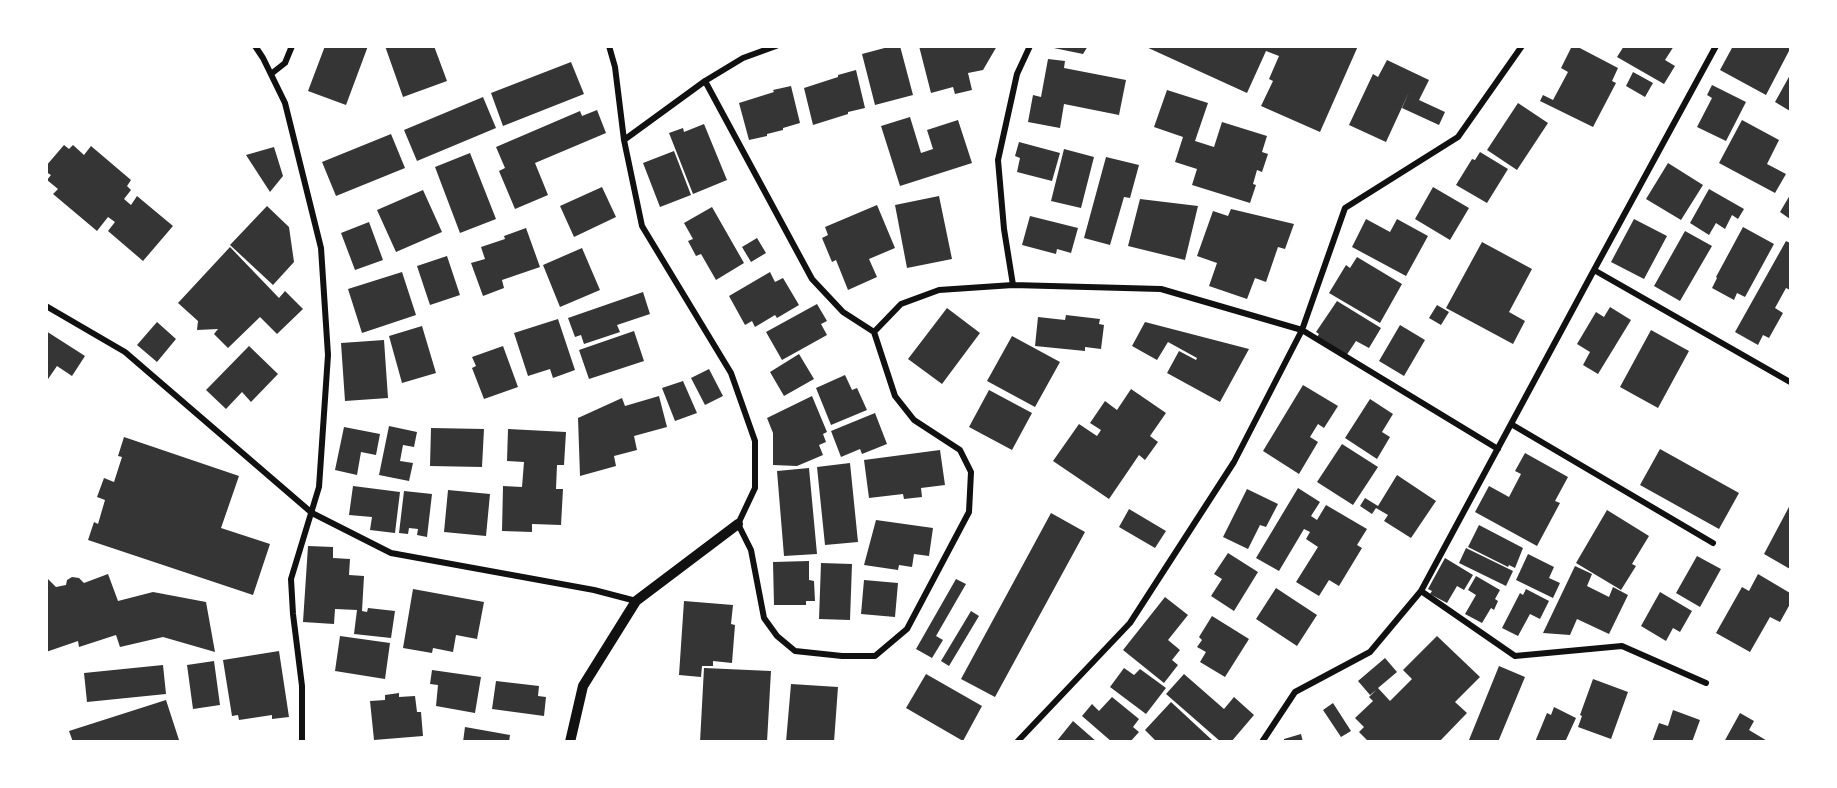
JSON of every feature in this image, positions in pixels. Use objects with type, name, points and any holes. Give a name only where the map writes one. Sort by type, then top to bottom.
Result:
[{"type":"street","points":[[255,46],[272,74],[285,103],[321,248],[328,355],[319,487],[291,579],[302,686],[302,741]]},
{"type":"street","points":[[272,74],[285,63],[292,46]]},
{"type":"street","points":[[570,741],[583,686],[636,601],[738,524],[755,488],[754,441],[730,373],[642,226],[624,140],[615,67],[609,46]]},
{"type":"street","points":[[624,140],[705,81],[743,58],[776,46]]},
{"type":"street","points":[[1014,285],[1004,229],[998,160],[1017,74],[1030,46]]},
{"type":"street","points":[[1017,741],[1130,623],[1234,462],[1302,330],[1345,208],[1458,137],[1522,46]]},
{"type":"street","points":[[1262,741],[1295,692],[1370,652],[1421,591],[1716,46]]},
{"type":"street","points":[[705,81],[812,279],[843,312],[874,332],[895,396],[914,420],[960,450],[971,472],[969,512],[907,629],[875,656],[842,657],[795,651],[777,636],[764,618],[751,550],[738,524]]},
{"type":"street","points":[[1594,270],[1791,381]]},
{"type":"street","points":[[874,332],[901,304],[939,290],[1014,285],[1161,289],[1302,330],[1498,449]]},
{"type":"street","points":[[46,306],[125,351],[312,513],[391,554],[594,590],[636,601]]},
{"type":"street","points":[[1511,424],[1713,543]]},
{"type":"street","points":[[1421,591],[1515,656],[1622,646],[1706,683]]},
{"type":"building","points":[[325,46],[368,46],[346,105],[308,91]]},
{"type":"building","points":[[385,46],[434,46],[447,81],[403,97]]},
{"type":"building","points":[[900,46],[913,95],[875,105],[862,54]]},
{"type":"building","points":[[919,46],[997,46],[983,70],[968,73],[972,90],[955,94],[953,87],[931,93]]},
{"type":"building","points":[[1044,46],[1088,46],[1083,54]]},
{"type":"building","points":[[1144,46],[1358,46],[1320,132],[1261,106],[1273,81],[1269,79],[1279,56],[1266,51],[1247,93]]},
{"type":"building","points":[[1572,46],[1618,68],[1612,81],[1616,83],[1593,127],[1540,101],[1543,95],[1553,100],[1568,72],[1561,68]]},
{"type":"building","points":[[1624,46],[1674,46],[1665,60],[1675,66],[1664,84],[1617,57]]},
{"type":"building","points":[[1733,46],[1790,46],[1766,95],[1720,70]]},
{"type":"building","points":[[1048,59],[1065,61],[1064,68],[1126,80],[1119,115],[1064,104],[1060,128],[1028,122],[1033,95],[1041,97]]},
{"type":"building","points":[[1387,60],[1429,80],[1419,100],[1445,112],[1439,125],[1402,108],[1409,92],[1386,142],[1349,125],[1373,74],[1378,77]]},
{"type":"building","points":[[571,62],[584,94],[503,126],[491,93]]},
{"type":"building","points":[[856,70],[865,108],[813,125],[804,88]]},
{"type":"building","points":[[1633,72],[1653,83],[1645,97],[1626,86]]},
{"type":"building","points":[[1790,75],[1790,111],[1775,102]]},
{"type":"building","points":[[1712,85],[1746,102],[1726,141],[1697,127],[1712,98],[1707,95]]},
{"type":"building","points":[[791,86],[800,123],[767,134],[767,136],[749,140],[739,103]]},
{"type":"building","points":[[1167,90],[1208,103],[1195,141],[1214,147],[1222,122],[1267,136],[1262,152],[1268,154],[1262,172],[1257,170],[1253,184],[1256,185],[1250,203],[1192,185],[1197,169],[1175,162],[1183,137],[1154,127]]},
{"type":"building","points":[[483,97],[496,128],[417,161],[404,130]]},
{"type":"building","points":[[1518,103],[1548,123],[1517,170],[1487,150]]},
{"type":"building","points":[[597,110],[606,133],[535,163],[548,195],[515,209],[499,171],[505,168],[496,147],[580,111],[582,116]]},
{"type":"building","points":[[910,117],[921,153],[933,149],[927,130],[958,120],[972,163],[900,186],[881,126]]},
{"type":"building","points":[[1742,120],[1779,140],[1767,164],[1786,174],[1775,193],[1719,163]]},
{"type":"building","points":[[704,124],[727,180],[693,194],[669,133],[683,128],[684,132]]},
{"type":"building","points":[[391,134],[405,168],[336,196],[322,162]]},
{"type":"building","points":[[1019,142],[1060,153],[1052,181],[1017,172],[1020,158],[1015,156]]},
{"type":"building","points":[[64,145],[69,149],[73,145],[84,155],[91,146],[131,180],[127,186],[131,190],[124,199],[131,205],[137,196],[173,226],[143,261],[108,231],[115,222],[108,217],[97,231],[53,194],[58,189],[47,180],[51,175],[46,172],[46,166]]},
{"type":"building","points":[[274,147],[283,176],[270,192],[246,155]]},
{"type":"building","points":[[1064,149],[1094,157],[1081,208],[1051,201]]},
{"type":"building","points":[[674,151],[691,195],[660,207],[643,163]]},
{"type":"building","points":[[1480,152],[1508,169],[1487,203],[1456,185],[1472,159],[1475,160]]},
{"type":"building","points":[[470,153],[496,219],[460,233],[435,167]]},
{"type":"building","points":[[1106,157],[1139,165],[1130,198],[1124,197],[1110,245],[1084,238]]},
{"type":"building","points":[[1668,163],[1703,185],[1681,220],[1646,199]]},
{"type":"building","points":[[602,187],[616,217],[574,237],[560,206]]},
{"type":"building","points":[[1433,187],[1469,208],[1450,240],[1415,219]]},
{"type":"building","points":[[1709,189],[1744,209],[1738,219],[1732,215],[1725,229],[1716,223],[1709,235],[1690,223]]},
{"type":"building","points":[[423,190],[442,232],[396,252],[377,210]]},
{"type":"building","points":[[1790,195],[1790,219],[1780,212]]},
{"type":"building","points":[[939,196],[952,259],[907,268],[895,205]]},
{"type":"building","points":[[1140,199],[1198,206],[1185,260],[1128,246]]},
{"type":"building","points":[[877,205],[895,248],[869,259],[877,277],[848,290],[836,260],[832,262],[822,238],[828,235],[825,227]]},
{"type":"building","points":[[267,206],[289,227],[294,262],[273,285],[230,245]]},
{"type":"building","points":[[712,207],[744,263],[716,280],[701,254],[696,256],[688,241],[693,239],[684,223]]},
{"type":"building","points":[[1231,209],[1294,224],[1285,249],[1278,247],[1266,282],[1255,278],[1247,299],[1209,286],[1217,263],[1197,256],[1213,211],[1228,216]]},
{"type":"building","points":[[1030,216],[1078,228],[1071,253],[1057,249],[1056,254],[1022,245]]},
{"type":"building","points":[[1366,219],[1390,232],[1397,219],[1428,236],[1406,276],[1352,247]]},
{"type":"building","points":[[1634,219],[1667,236],[1644,279],[1611,262]]},
{"type":"building","points":[[369,222],[383,260],[355,270],[341,233]]},
{"type":"building","points":[[1743,227],[1774,244],[1745,297],[1737,293],[1734,300],[1712,288]]},
{"type":"building","points":[[526,228],[540,267],[502,280],[504,288],[483,296],[471,263],[485,259],[481,247],[505,239],[504,236]]},
{"type":"building","points":[[1685,231],[1712,246],[1680,301],[1654,286]]},
{"type":"building","points":[[757,238],[766,253],[751,262],[742,247]]},
{"type":"building","points":[[1786,241],[1790,243],[1790,290],[1786,288],[1775,308],[1783,313],[1769,338],[1763,335],[1758,345],[1735,332]]},
{"type":"building","points":[[1482,242],[1532,269],[1509,312],[1525,321],[1513,344],[1446,308]]},
{"type":"building","points":[[230,247],[279,298],[285,291],[303,309],[277,334],[260,317],[228,348],[214,334],[218,329],[197,330],[198,321],[178,303]]},
{"type":"building","points":[[582,248],[600,290],[560,307],[543,265]]},
{"type":"building","points":[[447,256],[460,295],[430,305],[417,266]]},
{"type":"building","points":[[1357,257],[1402,284],[1380,323],[1329,293],[1346,265],[1350,268]]},
{"type":"building","points":[[402,272],[416,315],[362,333],[348,289]]},
{"type":"building","points":[[770,272],[775,282],[783,278],[799,305],[755,327],[752,321],[745,325],[729,296]]},
{"type":"building","points":[[643,292],[650,314],[617,325],[620,332],[584,344],[581,335],[575,337],[568,318]]},
{"type":"building","points":[[1337,301],[1381,328],[1369,348],[1356,341],[1346,356],[1317,337],[1319,334],[1316,332]]},
{"type":"building","points":[[817,304],[827,321],[821,324],[827,335],[782,360],[766,332]]},
{"type":"building","points":[[1437,305],[1449,312],[1441,325],[1429,318]]},
{"type":"building","points":[[1610,307],[1631,320],[1598,374],[1583,365],[1590,352],[1577,344],[1596,312],[1604,317]]},
{"type":"building","points":[[947,308],[980,333],[942,384],[908,359]]},
{"type":"building","points":[[1066,315],[1100,319],[1099,324],[1104,325],[1101,349],[1085,347],[1085,351],[1035,346],[1038,317],[1065,320]]},
{"type":"building","points":[[558,319],[575,370],[553,378],[550,369],[528,376],[514,333]]},
{"type":"building","points":[[157,322],[176,339],[157,362],[137,345]]},
{"type":"building","points":[[1145,322],[1249,349],[1220,402],[1167,373],[1179,351],[1196,360],[1197,358],[1168,342],[1157,360],[1132,346]]},
{"type":"building","points":[[1400,325],[1425,340],[1404,376],[1379,361]]},
{"type":"building","points":[[422,326],[436,373],[402,383],[389,336]]},
{"type":"building","points":[[1651,330],[1689,351],[1658,408],[1620,387]]},
{"type":"building","points":[[46,331],[85,356],[72,376],[57,366],[46,382]]},
{"type":"building","points":[[634,331],[644,361],[589,379],[579,350]]},
{"type":"building","points":[[1012,336],[1060,362],[1035,407],[987,381]]},
{"type":"building","points":[[384,340],[388,398],[345,401],[341,343]]},
{"type":"building","points":[[249,346],[278,374],[251,402],[242,392],[226,409],[206,390]]},
{"type":"building","points":[[503,346],[518,387],[484,399],[472,368],[476,366],[472,357]]},
{"type":"building","points":[[799,354],[814,379],[784,396],[770,372]]},
{"type":"building","points":[[709,369],[723,396],[705,405],[691,378]]},
{"type":"building","points":[[845,375],[852,390],[857,388],[867,410],[831,425],[816,388]]},
{"type":"building","points":[[683,381],[697,413],[675,421],[662,388]]},
{"type":"building","points":[[1303,385],[1338,406],[1324,428],[1318,424],[1310,437],[1318,442],[1299,474],[1263,451]]},
{"type":"building","points":[[1131,389],[1166,413],[1150,436],[1158,442],[1145,460],[1139,455],[1109,499],[1053,461],[1079,424],[1097,436],[1101,430],[1090,423],[1105,401],[1117,410]]},
{"type":"building","points":[[989,390],[1032,413],[1012,450],[969,427]]},
{"type":"building","points":[[659,396],[667,427],[634,436],[637,450],[614,456],[616,466],[580,476],[578,418],[622,398],[625,406]]},
{"type":"building","points":[[812,396],[827,432],[823,434],[826,442],[819,445],[823,455],[797,466],[773,465],[773,433],[767,418]]},
{"type":"building","points":[[1370,399],[1393,414],[1382,432],[1390,437],[1377,459],[1345,438]]},
{"type":"building","points":[[875,413],[887,444],[862,454],[860,449],[841,457],[831,431]]},
{"type":"building","points":[[389,426],[417,432],[414,447],[403,445],[400,461],[413,463],[409,481],[379,475]]},
{"type":"building","points":[[344,427],[380,434],[376,455],[361,452],[357,475],[335,470]]},
{"type":"building","points":[[431,428],[484,429],[482,467],[430,466]]},
{"type":"building","points":[[508,429],[566,432],[564,465],[557,465],[556,489],[563,489],[561,525],[532,524],[532,532],[502,531],[503,486],[522,487],[524,462],[507,461]]},
{"type":"building","points":[[124,437],[239,476],[221,528],[270,544],[253,595],[88,540],[94,522],[98,524],[105,500],[97,497],[104,478],[114,482],[122,457],[118,456]]},
{"type":"building","points":[[1342,444],[1378,467],[1353,505],[1317,482]]},
{"type":"building","points":[[1660,449],[1739,493],[1719,529],[1640,485]]},
{"type":"building","points":[[940,450],[945,485],[921,488],[922,497],[904,499],[903,494],[869,498],[864,460]]},
{"type":"building","points":[[1525,453],[1568,477],[1555,501],[1560,503],[1537,546],[1475,512],[1489,486],[1509,497],[1521,474],[1515,471]]},
{"type":"building","points":[[850,463],[858,542],[825,545],[817,467]]},
{"type":"building","points":[[809,468],[817,554],[784,556],[777,471]]},
{"type":"building","points":[[1397,475],[1436,501],[1411,538],[1384,521],[1388,515],[1376,508],[1372,514],[1360,506],[1365,498],[1378,506]]},
{"type":"building","points":[[353,486],[400,492],[395,533],[370,530],[372,517],[349,515]]},
{"type":"building","points":[[1298,488],[1320,502],[1311,516],[1317,520],[1326,505],[1367,529],[1357,545],[1362,548],[1339,586],[1329,580],[1319,596],[1296,582],[1318,547],[1306,539],[1310,532],[1304,529],[1279,571],[1256,558]]},
{"type":"building","points":[[1247,489],[1278,504],[1266,527],[1260,525],[1248,549],[1223,537]]},
{"type":"building","points":[[448,490],[490,494],[486,536],[444,532]]},
{"type":"building","points":[[404,491],[432,494],[427,537],[417,535],[418,529],[409,528],[408,534],[399,533]]},
{"type":"building","points":[[1790,505],[1790,569],[1764,554]]},
{"type":"building","points":[[1129,509],[1166,531],[1155,548],[1119,527]]},
{"type":"building","points":[[1607,510],[1649,536],[1632,564],[1636,566],[1621,590],[1576,563]]},
{"type":"building","points":[[1051,513],[1085,532],[995,697],[961,679]]},
{"type":"building","points":[[876,520],[933,528],[929,556],[914,554],[912,567],[899,565],[898,570],[864,565]]},
{"type":"building","points":[[1479,525],[1523,548],[1515,568],[1509,565],[1508,567],[1468,547]]},
{"type":"building","points":[[308,546],[333,547],[333,558],[350,559],[349,575],[364,576],[362,611],[367,612],[368,608],[395,611],[391,638],[354,634],[357,610],[335,609],[334,624],[303,622]]},
{"type":"building","points":[[1466,548],[1513,571],[1506,586],[1459,563]]},
{"type":"building","points":[[1228,553],[1258,572],[1234,611],[1211,596],[1222,579],[1214,574]]},
{"type":"building","points":[[1528,554],[1554,567],[1549,578],[1560,583],[1553,598],[1516,580]]},
{"type":"building","points":[[1697,556],[1721,569],[1700,607],[1676,593]]},
{"type":"building","points":[[1445,558],[1473,575],[1464,590],[1457,586],[1447,603],[1430,594],[1432,591],[1428,589]]},
{"type":"building","points":[[809,561],[809,580],[814,581],[815,601],[806,601],[806,605],[774,605],[773,562]]},
{"type":"building","points":[[821,563],[852,564],[850,620],[819,619]]},
{"type":"building","points":[[1575,566],[1592,574],[1587,586],[1609,597],[1613,587],[1628,595],[1609,634],[1577,619],[1570,635],[1543,633]]},
{"type":"building","points":[[108,574],[118,601],[153,592],[206,602],[215,652],[163,637],[120,647],[116,635],[79,647],[78,641],[46,652],[46,577],[56,587],[66,585],[67,580],[72,577],[79,578],[84,583]]},
{"type":"building","points":[[1758,574],[1790,593],[1790,604],[1780,622],[1770,617],[1750,652],[1716,633],[1742,587],[1749,591]]},
{"type":"building","points":[[1476,576],[1500,590],[1495,599],[1498,601],[1494,610],[1491,608],[1482,623],[1465,614],[1476,595],[1468,590]]},
{"type":"building","points":[[956,579],[966,584],[936,636],[943,640],[932,658],[916,649]]},
{"type":"building","points":[[864,580],[898,583],[895,617],[861,614]]},
{"type":"building","points":[[1276,588],[1317,615],[1297,646],[1256,619]]},
{"type":"building","points":[[413,589],[484,602],[477,639],[456,635],[453,652],[433,648],[432,653],[403,648]]},
{"type":"building","points":[[1526,589],[1549,601],[1540,619],[1530,614],[1518,636],[1502,628],[1520,593],[1523,595]]},
{"type":"building","points":[[1660,592],[1692,611],[1680,632],[1673,628],[1666,641],[1641,626]]},
{"type":"building","points":[[1165,597],[1188,615],[1168,640],[1180,650],[1172,660],[1178,665],[1164,683],[1123,650]]},
{"type":"building","points":[[684,601],[733,605],[731,624],[735,625],[732,663],[713,661],[713,666],[702,666],[701,677],[679,675]]},
{"type":"building","points":[[971,611],[979,616],[949,666],[941,661]]},
{"type":"building","points":[[1212,616],[1249,639],[1225,677],[1200,662],[1206,652],[1197,647],[1202,640],[1199,637]]},
{"type":"building","points":[[340,636],[390,643],[385,679],[335,671]]},
{"type":"building","points":[[1437,636],[1480,677],[1455,702],[1467,713],[1439,742],[1369,742],[1359,732],[1364,727],[1355,718],[1373,701],[1369,697],[1376,690],[1370,695],[1358,681],[1385,658],[1397,672],[1378,688],[1390,701],[1412,679],[1403,670]]},
{"type":"building","points":[[279,651],[289,717],[272,719],[272,715],[239,720],[238,715],[232,716],[223,660]]},
{"type":"building","points":[[214,661],[220,705],[193,709],[187,665]]},
{"type":"building","points":[[163,665],[166,694],[87,702],[84,673]]},
{"type":"building","points":[[1499,666],[1525,677],[1498,742],[1472,742],[1469,740]]},
{"type":"building","points":[[704,668],[771,671],[767,742],[700,742]]},
{"type":"building","points":[[1124,668],[1134,675],[1140,669],[1166,688],[1146,714],[1110,687]]},
{"type":"building","points":[[432,670],[481,677],[475,713],[436,706],[438,685],[430,684]]},
{"type":"building","points":[[926,674],[982,706],[963,741],[906,708]]},
{"type":"building","points":[[1184,674],[1224,709],[1234,697],[1254,715],[1231,742],[1221,742],[1166,694]]},
{"type":"building","points":[[1593,679],[1628,692],[1611,739],[1578,727]]},
{"type":"building","points":[[496,681],[539,686],[538,696],[546,697],[544,716],[492,709]]},
{"type":"building","points":[[791,684],[838,687],[834,742],[786,742]]},
{"type":"building","points":[[399,693],[399,697],[415,696],[417,712],[421,712],[423,736],[374,740],[370,701],[385,700],[385,695]]},
{"type":"building","points":[[1112,697],[1139,719],[1133,727],[1139,732],[1130,742],[1112,742],[1082,716],[1092,704],[1099,711]]},
{"type":"building","points":[[166,700],[179,740],[173,742],[73,742],[69,731]]},
{"type":"building","points":[[1171,702],[1212,740],[1210,742],[1157,742],[1145,730]]},
{"type":"building","points":[[1333,703],[1351,731],[1341,737],[1323,710]]},
{"type":"building","points":[[1554,707],[1576,718],[1565,742],[1535,742],[1547,713],[1551,715]]},
{"type":"building","points":[[1673,710],[1700,720],[1692,742],[1652,742],[1659,723],[1668,726]]},
{"type":"building","points":[[1740,713],[1754,721],[1749,730],[1769,742],[1724,742]]},
{"type":"building","points":[[1073,721],[1097,742],[1056,742]]},
{"type":"building","points":[[465,727],[510,735],[509,742],[463,742]]},
{"type":"building","points":[[1301,734],[1303,742],[1284,742],[1284,739]]}]
